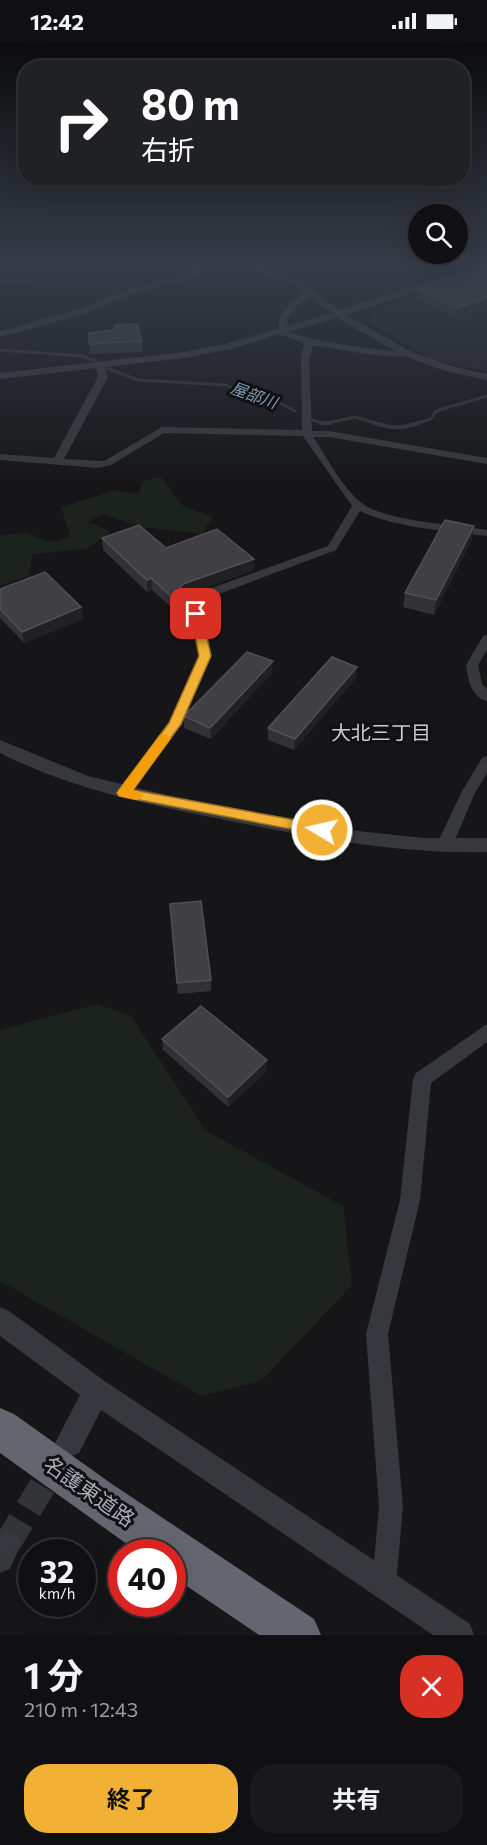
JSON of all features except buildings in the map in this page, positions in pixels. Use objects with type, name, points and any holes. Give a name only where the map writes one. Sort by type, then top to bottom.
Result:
[{"type":"highway","name":"名護東道路","points":[[0,1428],[94,1497],[298,1635]]},
{"type":"street","points":[[0,376],[184,355],[264,336]]},
{"type":"street","points":[[294,336],[309,342],[392,354],[408,354]]},
{"type":"street","points":[[377,336],[408,354],[449,369],[487,377]]},
{"type":"street","points":[[309,342],[305,359],[307,435],[342,488],[358,506],[378,515],[400,520],[487,534]]},
{"type":"street","points":[[57,462],[102,376],[99,363]]},
{"type":"street","points":[[0,457],[99,465],[107,463],[162,430],[329,434],[487,461]]},
{"type":"street","points":[[124,793],[175,724],[205,656],[201,625],[188,601],[332,548],[358,506]]},
{"type":"street","points":[[487,639],[472,665],[476,685],[487,697]]},
{"type":"street","points":[[0,746],[50,769],[124,793],[275,823],[392,841],[487,845]]},
{"type":"street","points":[[445,844],[468,793],[487,761]]},
{"type":"street","points":[[384,1584],[391,1507],[377,1334],[410,1200],[422,1079],[487,1032]]},
{"type":"street","points":[[0,1320],[98,1391],[459,1635]]},
{"type":"street","points":[[69,1443],[98,1391]]},
{"type":"shaded area","points":[[392,336],[487,336],[487,372],[433,360]]},
{"type":"shaded area","points":[[161,477],[183,506],[213,517],[201,534],[143,527],[103,514],[88,522],[111,532],[86,549],[33,554],[28,576],[0,586],[0,535],[26,533],[52,542],[70,536],[61,507],[116,490],[138,495],[143,481]]},
{"type":"shaded area","points":[[97,1004],[131,1016],[206,1131],[343,1206],[352,1285],[261,1381],[201,1396],[0,1281],[0,1030]]},
{"type":"waterway","name":"屋部川","points":[[0,350],[82,356],[96,361]]},
{"type":"waterway","name":"屋部川","points":[[107,368],[138,380],[226,385],[250,396],[278,402],[295,411]]},
{"type":"waterway","name":"屋部川","points":[[415,424],[431,419],[436,411],[487,396]]},
{"type":"waterway","name":"屋部川","points":[[328,423],[355,417],[379,424]]},
{"type":"waterway","name":"屋部川","points":[[313,420],[321,423]]},
{"type":"waterway","name":"屋部川","points":[[321,423],[328,423]]},
{"type":"waterway","name":"屋部川","points":[[321,423],[328,423]]},
{"type":"waterway","name":"屋部川","points":[[374,423],[396,427],[415,424]]},
{"type":"waterway","name":"屋部川","points":[[415,424],[419,423]]},
{"type":"tunnel","points":[[7,1544],[56,1464]]},
{"type":"slow traffic","points":[[136,795],[124,793],[165,738]]},
{"type":"district","name":"大北三丁目","points":[[381,733]]},
{"type":"route","points":[[196,614],[201,625],[205,656],[175,724],[124,793],[322,830]]}]
